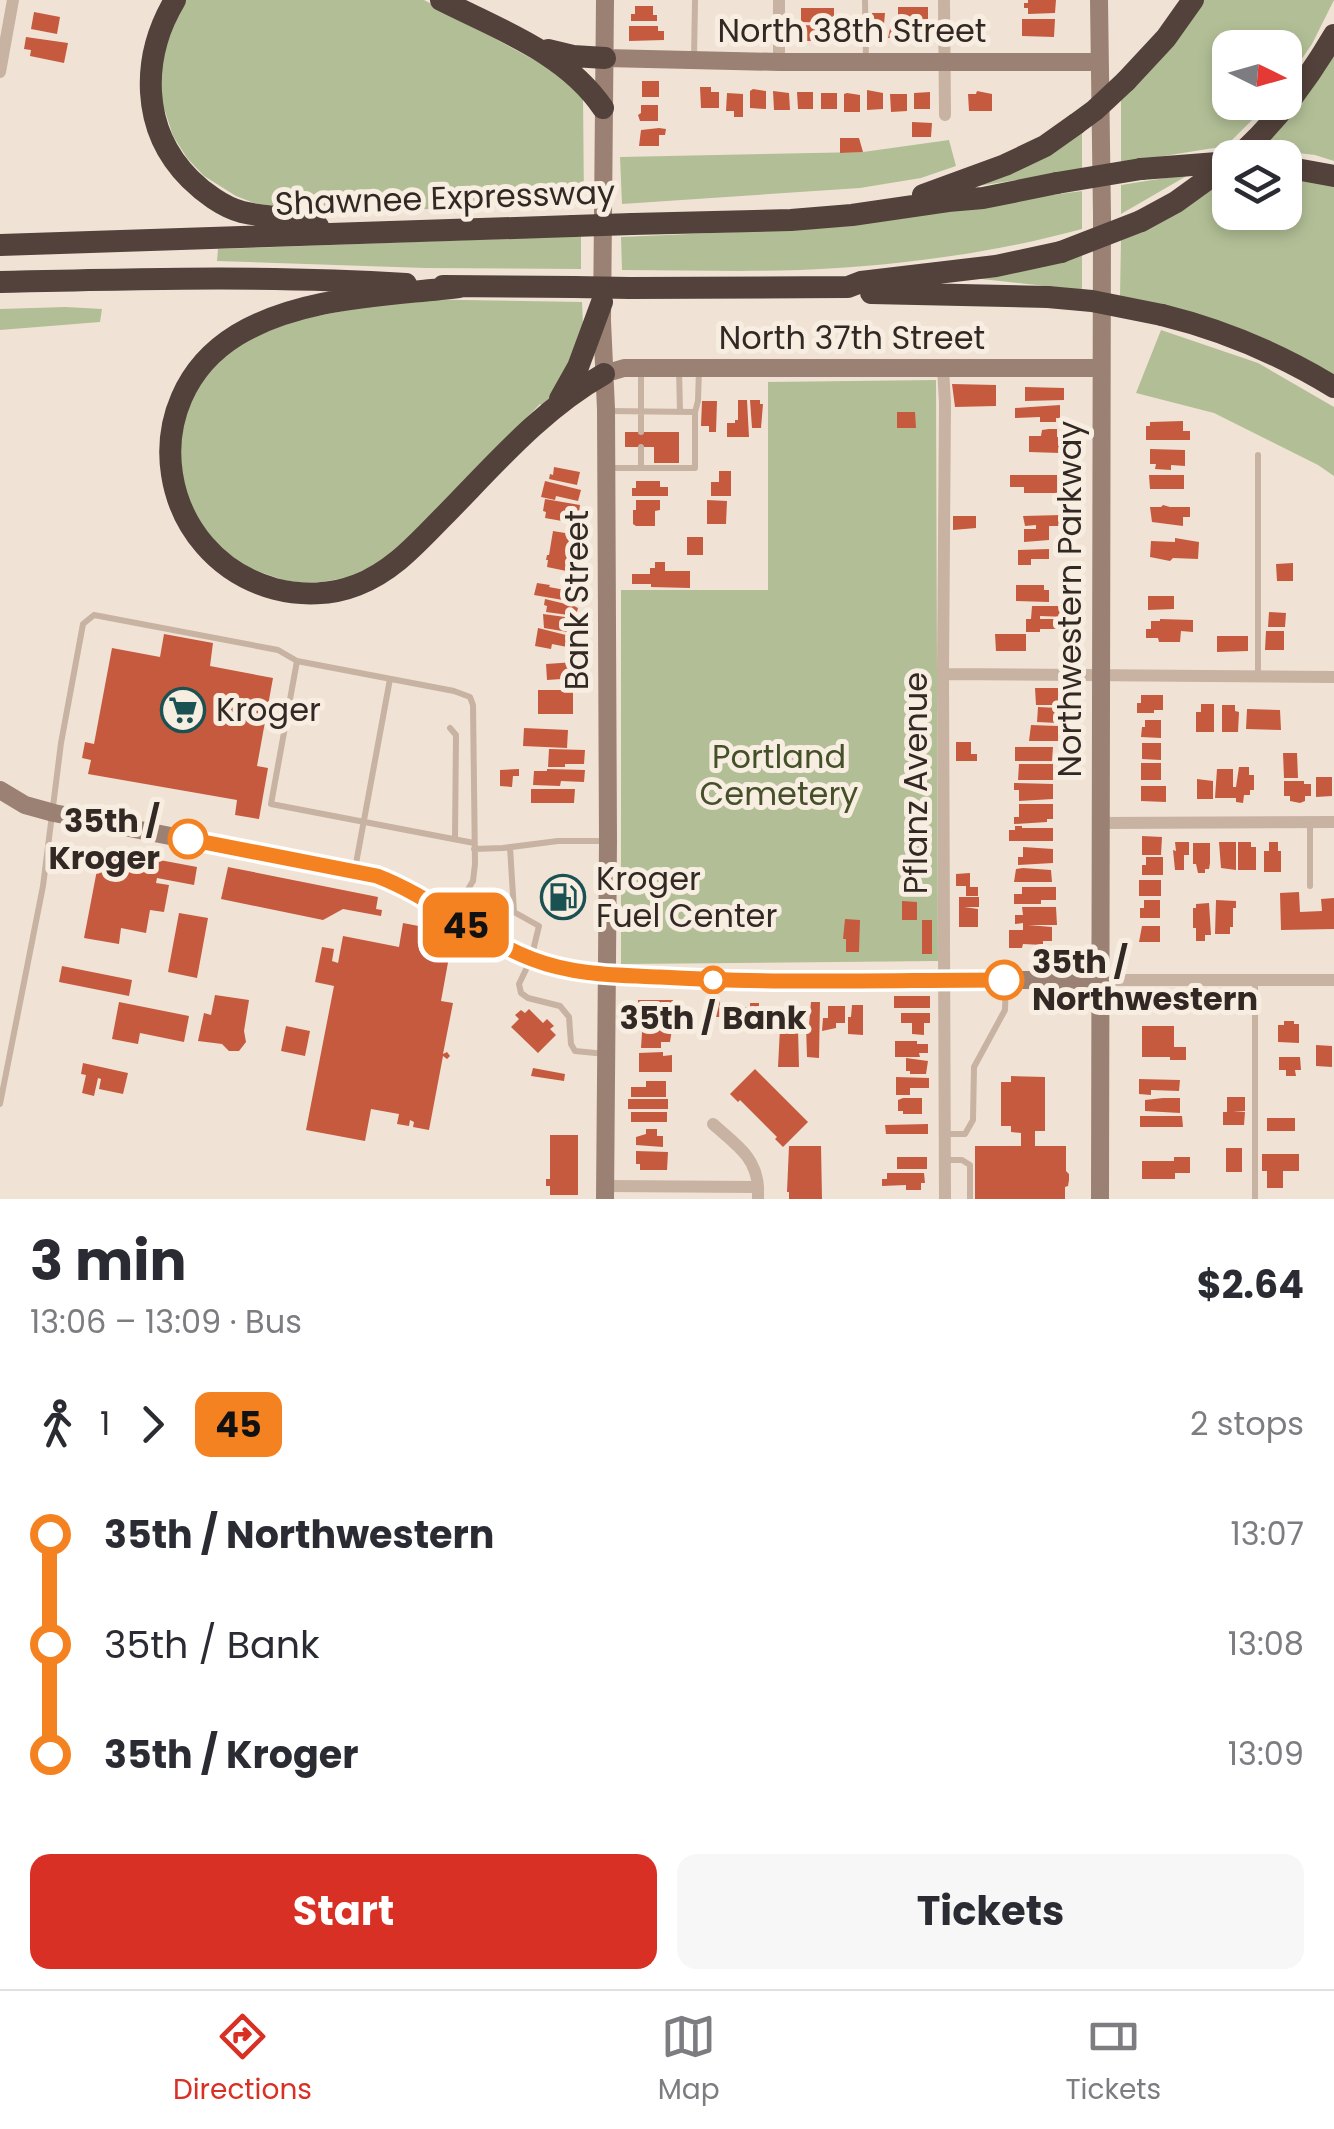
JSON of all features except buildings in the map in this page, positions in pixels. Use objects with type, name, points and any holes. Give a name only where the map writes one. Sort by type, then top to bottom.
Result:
[{"type":"highway","points":[[175,0],[159,30],[150,82],[158,131],[174,160],[209,195],[240,211],[306,222],[335,232]]},
{"type":"highway","points":[[442,0],[535,48],[574,74],[602,108]]},
{"type":"highway","points":[[892,209],[1045,146],[1095,110],[1126,81],[1166,38],[1193,0]]},
{"type":"highway","points":[[1254,140],[1304,84],[1334,35]]},
{"type":"highway","points":[[535,48],[605,58]]},
{"type":"highway","name":"Shawnee Expressway","points":[[0,245],[791,220],[983,198],[1057,183],[1212,162]]},
{"type":"highway","points":[[1302,170],[1334,176]]},
{"type":"highway","points":[[848,287],[860,282],[996,266],[1060,252],[1141,221],[1212,176]]},
{"type":"highway","points":[[0,282],[196,277],[340,279],[459,287],[848,287],[866,294],[1092,301],[1162,315],[1242,340],[1334,387]]},
{"type":"highway","points":[[459,287],[291,312],[238,335],[213,354],[192,378],[170,441],[175,492],[188,523],[221,562],[266,586],[312,594],[352,587],[382,573],[554,408],[604,374]]},
{"type":"highway","points":[[554,408],[578,367],[602,302]]},
{"type":"street","points":[[0,72],[13,0]]},
{"type":"street","name":"Bank Street","points":[[605,0],[605,1192]]},
{"type":"street","points":[[779,0],[779,62]]},
{"type":"street","points":[[944,0],[945,115]]},
{"type":"street","name":"Northwestern Parkway","points":[[1100,0],[1100,1199]]},
{"type":"street","name":"North 38th Street","points":[[605,58],[1099,62]]},
{"type":"street","name":"North 37th Street","points":[[604,374],[624,368],[1100,368]]},
{"type":"street","name":"Pflanz Avenue","points":[[943,368],[945,1199]]},
{"type":"street","points":[[943,674],[1334,677]]},
{"type":"street","points":[[5,797],[54,813],[377,876],[531,959],[606,975],[713,980],[1334,980]]},
{"type":"street","points":[[1100,822],[1334,822]]},
{"type":"street","points":[[605,1192],[758,1193],[753,1163],[713,1124]]},
{"type":"lane","points":[[694,61],[695,0]]},
{"type":"lane","points":[[865,0],[866,62]]},
{"type":"lane","points":[[641,368],[641,432]]},
{"type":"lane","points":[[680,412],[689,368]]},
{"type":"lane","points":[[606,468],[696,468],[696,412],[689,368]]},
{"type":"lane","points":[[606,412],[696,412]]},
{"type":"lane","points":[[640,447],[641,468]]},
{"type":"lane","points":[[1258,456],[1258,676]]},
{"type":"lane","points":[[0,1104],[44,886],[61,743],[83,624],[94,615],[278,650],[297,661],[462,692],[470,697],[474,705],[473,881],[451,917]]},
{"type":"lane","points":[[297,661],[270,804],[474,846],[510,848],[558,842],[608,842]]},
{"type":"lane","points":[[354,872],[390,678]]},
{"type":"lane","points":[[450,728],[456,735],[454,839]]},
{"type":"lane","points":[[1310,822],[1310,886]]},
{"type":"lane","points":[[510,848],[514,912],[539,926],[531,959],[519,984],[521,993],[560,1006],[569,1018],[575,1050],[607,1054]]},
{"type":"lane","points":[[945,1134],[965,1134],[972,1120],[974,1068],[1005,1010],[1006,980]]},
{"type":"lane","points":[[1254,980],[1255,1199]]},
{"type":"lane","points":[[945,1160],[962,1160],[970,1165],[970,1199]]},
{"type":"green space","points":[[184,0],[424,0],[549,68],[583,94],[584,205],[310,212],[254,203],[236,196],[204,176],[187,158],[173,136],[162,102],[159,65]]},
{"type":"green space","points":[[1200,0],[1334,0],[1302,58],[1302,30],[1212,30],[1212,120],[1252,120],[1232,140],[1212,140],[1212,148],[1121,163],[1121,97]]},
{"type":"green space","points":[[1334,55],[1334,161],[1302,154],[1302,140],[1267,140],[1283,120],[1302,120],[1302,95]]},
{"type":"green space","points":[[1082,129],[1082,170],[978,186]]},
{"type":"green space","points":[[949,140],[956,166],[921,178],[860,188],[622,204],[620,157],[863,152]]},
{"type":"green space","points":[[1190,174],[1121,214],[1121,185]]},
{"type":"green space","points":[[1302,175],[1334,181],[1334,375],[1120,296],[1121,240],[1212,186],[1212,230],[1302,230]]},
{"type":"green space","points":[[1082,191],[1082,229],[977,252],[800,270],[622,270],[621,237],[784,230]]},
{"type":"green space","points":[[581,236],[581,269],[217,261],[218,249]]},
{"type":"green space","points":[[1082,255],[1082,290],[972,278]]},
{"type":"green space","points":[[405,299],[582,302],[583,325],[568,376],[543,406],[540,404],[407,540],[378,564],[345,578],[321,582],[283,580],[249,568],[220,548],[192,512],[179,469],[182,416],[215,360],[266,326]]},
{"type":"green space","points":[[0,309],[102,309],[100,322],[0,330]]},
{"type":"green space","points":[[1161,330],[1258,363],[1334,407],[1334,476],[1214,413],[1136,393]]},
{"type":"green space","name":"Portland Cemetery","points":[[936,380],[938,961],[621,964],[621,590],[768,590],[768,382]]},
{"type":"bus line","name":"45","points":[[188,839],[377,876],[497,943],[531,959],[572,970],[713,980],[1004,980]]},
{"type":"place","name":"Kroger","points":[[183,710]]},
{"type":"place","name":"35th / Kroger","points":[[188,839]]},
{"type":"place","name":"Kroger Fuel Center","points":[[563,897]]},
{"type":"place","name":"35th / Bank","points":[[713,980]]},
{"type":"place","name":"35th / Northwestern","points":[[1004,980]]}]
